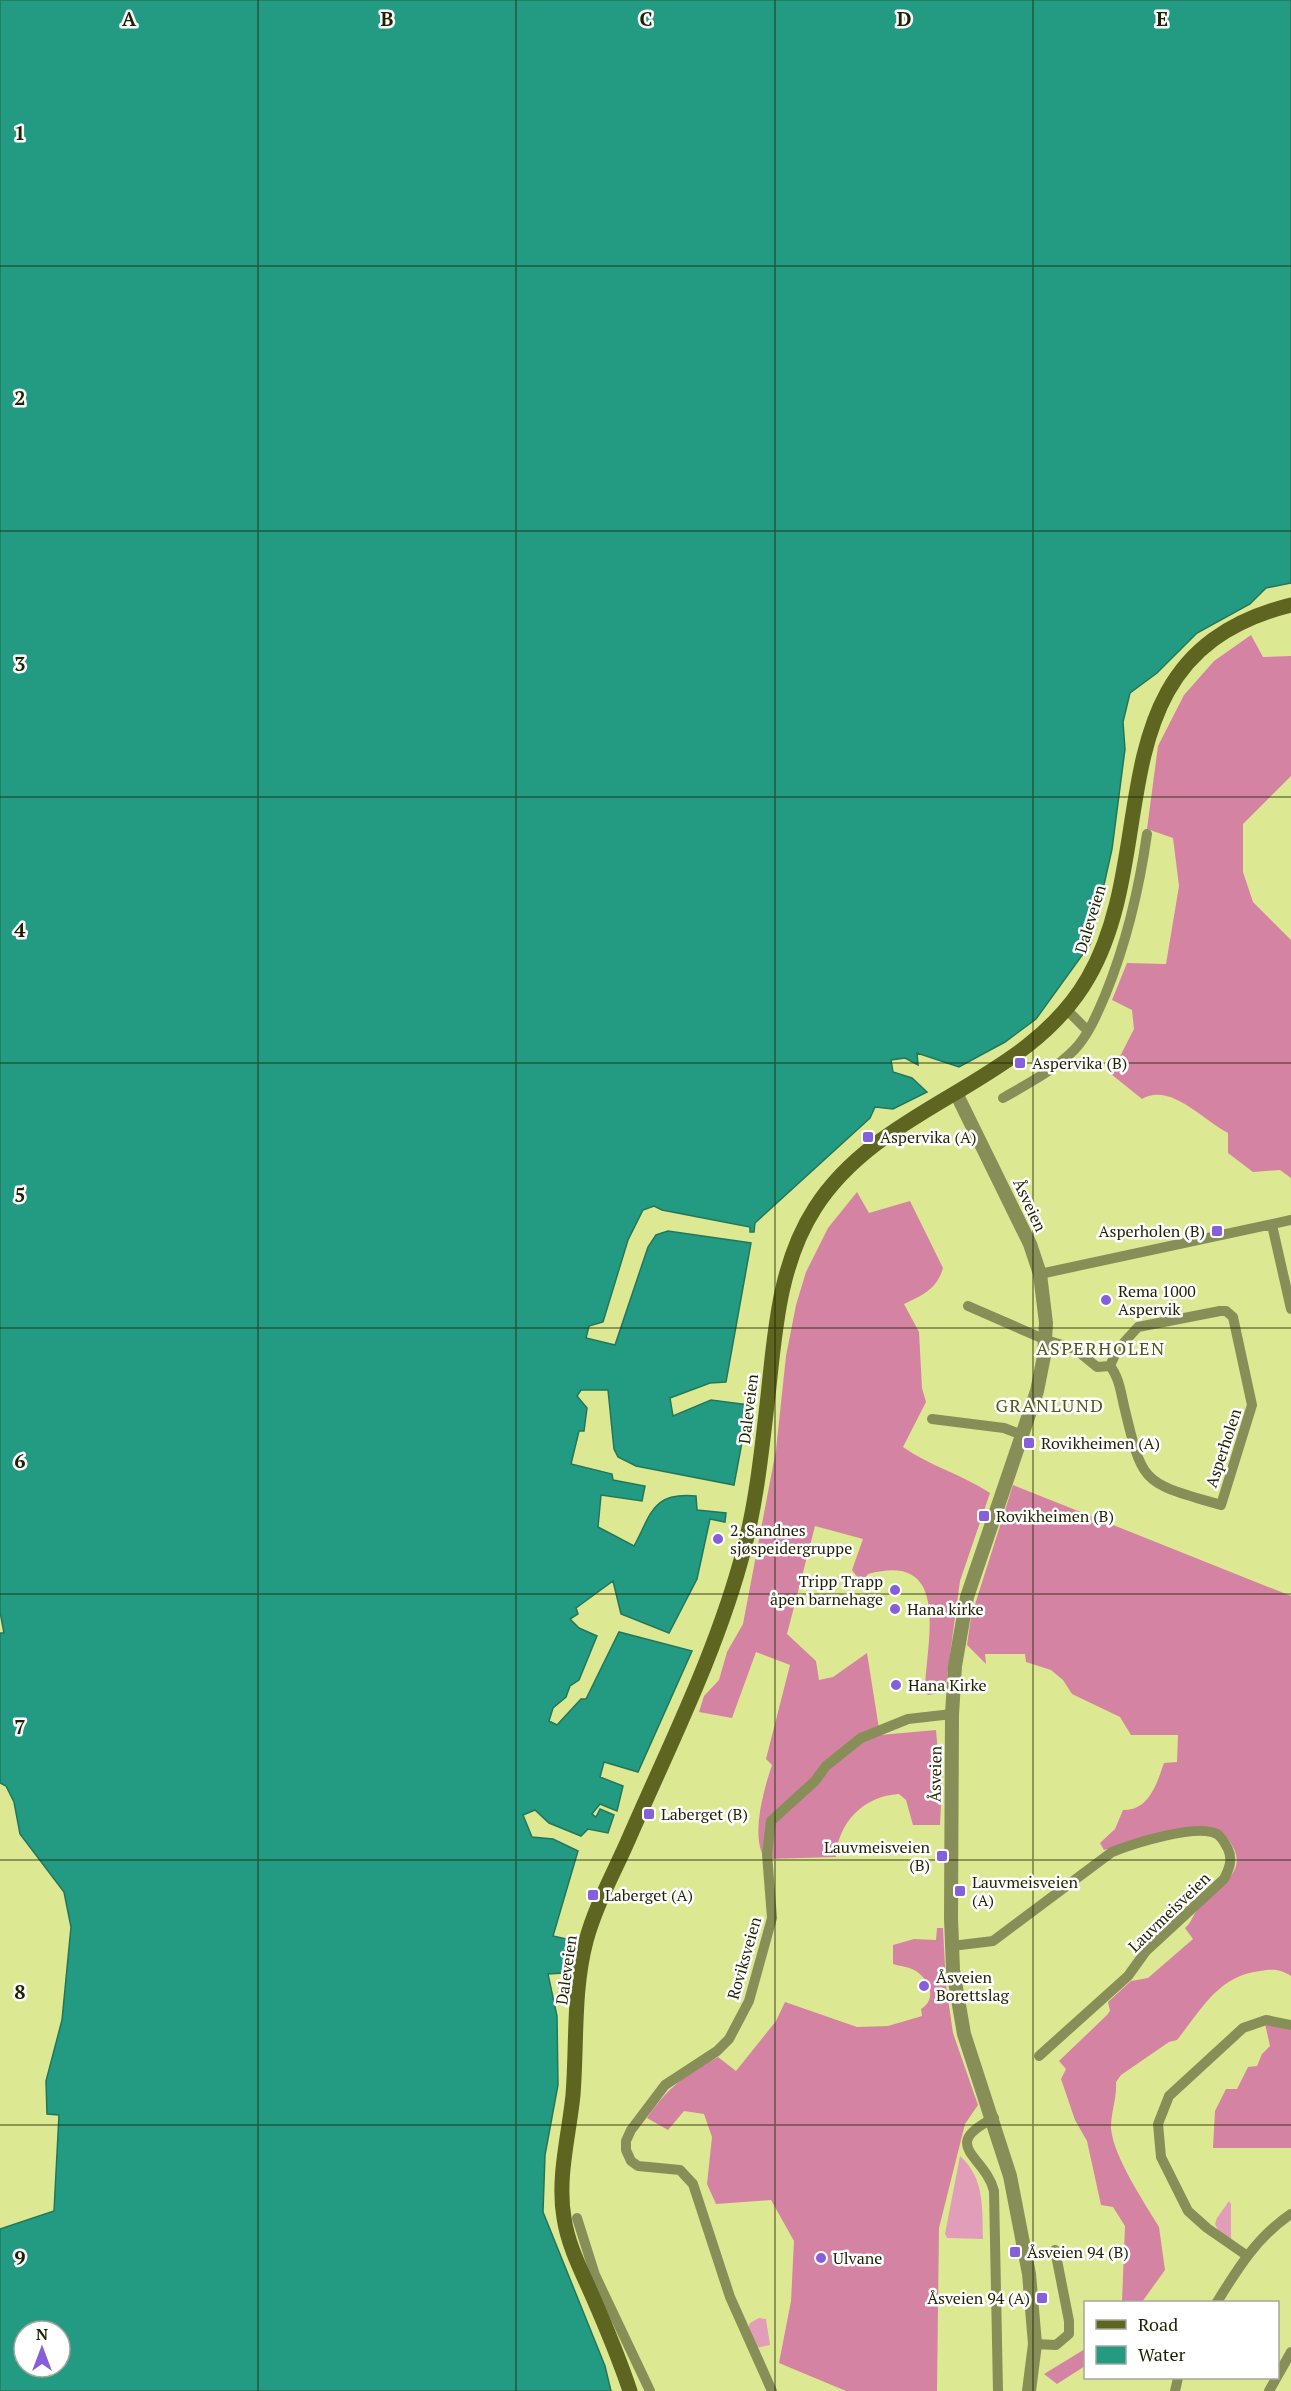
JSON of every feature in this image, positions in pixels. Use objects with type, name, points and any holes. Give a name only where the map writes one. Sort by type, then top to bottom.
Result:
[{"type":"main road","name":"Daleveien","points":[[630,2391],[610,2335],[571,2246],[562,2208],[573,2095],[579,1986],[587,1936],[703,1670],[735,1585],[746,1541],[756,1484],[780,1298],[791,1256],[815,1208],[855,1160],[895,1129],[1029,1046],[1066,1010],[1090,976],[1102,950],[1120,885],[1145,745],[1164,701],[1178,677],[1196,656],[1221,635],[1270,610],[1291,604]]},
{"type":"street","points":[[1003,1098],[1042,1075],[1074,1049],[1088,1030],[1124,949],[1140,881],[1147,834]]},
{"type":"street","points":[[1066,1010],[1088,1030]]},
{"type":"street","name":"Åsveien","points":[[956,1093],[1016,1213],[1040,1274],[1046,1340],[1041,1374],[967,1597],[955,1666],[952,1714],[952,1946],[964,2034],[994,2118],[1011,2176],[1027,2263],[1035,2344],[1029,2391]]},
{"type":"street","points":[[1040,1274],[1291,1220]]},
{"type":"street","points":[[1272,1225],[1291,1309]]},
{"type":"street","points":[[968,1306],[1046,1340],[1075,1349],[1097,1367],[1110,1366]]},
{"type":"street","name":"Asperholen","points":[[1220,1311],[1231,1313],[1252,1405],[1221,1505],[1162,1487],[1151,1480],[1136,1457],[1118,1381],[1110,1366],[1117,1350],[1138,1327],[1220,1311]]},
{"type":"street","points":[[932,1419],[1004,1428],[1022,1435]]},
{"type":"street","name":"Roviksveien","points":[[772,2391],[730,2297],[693,2184],[680,2170],[638,2166],[631,2161],[626,2150],[626,2141],[631,2130],[665,2085],[717,2051],[729,2039],[749,2001],[772,1918],[768,1831],[777,1813],[815,1781],[826,1766],[861,1738],[908,1719],[952,1714]]},
{"type":"street","name":"Lauvmeisveien","points":[[952,1946],[993,1941],[1015,1927],[1093,1863],[1112,1852],[1134,1844],[1206,1831],[1216,1834],[1224,1842],[1231,1855],[1229,1870],[1224,1879],[1146,1951],[1128,1976],[1039,2056]]},
{"type":"street","points":[[1246,2255],[1207,2228],[1188,2211],[1161,2157],[1158,2124],[1169,2096],[1243,2028],[1266,2019],[1291,2025]]},
{"type":"street","points":[[994,2118],[971,2130],[967,2138],[970,2155],[992,2183],[994,2191],[999,2391]]},
{"type":"street","points":[[1218,2301],[1246,2255],[1270,2228],[1291,2214]]},
{"type":"street","points":[[577,2218],[595,2275],[650,2391]]},
{"type":"street","points":[[1035,2344],[1056,2345],[1069,2334],[1069,2321],[1055,2250]]},
{"type":"street","points":[[1279,2373],[1291,2352]]},
{"type":"shaded area","points":[[1251,635],[1263,657],[1291,656],[1291,776],[1243,824],[1243,872],[1253,902],[1291,940],[1291,1178],[1280,1170],[1253,1172],[1228,1153],[1228,1133],[1175,1099],[1164,1095],[1153,1095],[1142,1099],[1111,1074],[1134,1029],[1132,1010],[1112,1000],[1127,963],[1166,964],[1179,886],[1173,838],[1147,829],[1158,746],[1184,695],[1214,661]]},
{"type":"shaded area","points":[[857,1192],[869,1213],[910,1201],[943,1268],[933,1286],[904,1304],[919,1332],[922,1388],[926,1402],[903,1447],[990,1493],[960,1581],[945,1692],[928,1695],[925,1692],[930,1628],[929,1606],[924,1588],[913,1576],[895,1570],[868,1574],[862,1583],[852,1570],[863,1539],[815,1526],[787,1634],[816,1661],[819,1680],[833,1677],[867,1653],[880,1735],[936,1730],[938,1753],[932,1755],[932,1760],[943,1765],[940,1825],[913,1825],[906,1800],[899,1794],[886,1796],[864,1806],[855,1813],[842,1833],[836,1857],[765,1859],[759,1838],[759,1825],[762,1799],[772,1765],[766,1759],[790,1665],[756,1652],[732,1718],[699,1712],[704,1696],[719,1680],[727,1652],[743,1624],[776,1450],[786,1356],[796,1305],[806,1272],[828,1228]]},
{"type":"shaded area","points":[[1013,1485],[1291,1596],[1291,1976],[1280,1971],[1269,1970],[1245,1974],[1233,1980],[1212,1996],[1177,2040],[1169,2042],[1121,2075],[1116,2082],[1111,2122],[1113,2139],[1130,2179],[1159,2227],[1165,2270],[1143,2301],[1122,2301],[1125,2226],[1113,2207],[1101,2205],[1087,2141],[1075,2120],[1061,2079],[1066,2069],[1059,2061],[1107,2015],[1110,2011],[1108,2002],[1131,1981],[1148,1978],[1193,1939],[1185,1928],[1198,1909],[1231,1876],[1236,1867],[1237,1858],[1224,1834],[1178,1830],[1104,1850],[1100,1843],[1115,1829],[1123,1810],[1132,1809],[1146,1801],[1155,1787],[1164,1763],[1177,1762],[1178,1735],[1131,1735],[1120,1717],[1072,1694],[1063,1680],[1051,1670],[1026,1662],[1025,1654],[985,1654],[986,1664],[967,1645],[971,1617]]},
{"type":"shaded area","points":[[937,1928],[943,1928],[946,1985],[953,2033],[978,2105],[965,2124],[939,2228],[937,2391],[846,2391],[779,2363],[791,2301],[794,2241],[771,2200],[716,2204],[707,2184],[712,2137],[704,2114],[684,2111],[668,2130],[647,2118],[662,2098],[678,2083],[718,2057],[736,2071],[776,2021],[785,2002],[857,2027],[888,2026],[922,2016],[921,2009],[929,2001],[928,1985],[916,1971],[893,1964],[893,1945],[914,1939],[936,1940]]},
{"type":"shaded area","points":[[1265,2024],[1291,2030],[1291,2148],[1213,2148],[1215,2111],[1226,2089],[1237,2089],[1248,2067],[1257,2066],[1262,2054],[1270,2046]]},
{"type":"shaded area","points":[[960,2156],[974,2174],[978,2184],[982,2205],[983,2239],[947,2238],[945,2234]]},
{"type":"shaded area","points":[[1229,2201],[1231,2204],[1231,2239],[1219,2232],[1215,2224]]},
{"type":"shaded area","points":[[759,2318],[766,2319],[770,2345],[756,2348],[748,2329],[750,2323]]},
{"type":"shaded area","points":[[1084,2350],[1084,2367],[1057,2384],[1044,2374]]},
{"type":"water","points":[[0,0],[1291,0],[1291,583],[1266,588],[1250,604],[1197,633],[1157,673],[1130,693],[1123,722],[1125,749],[1112,849],[1091,943],[1036,1019],[1005,1042],[959,1067],[917,1053],[918,1065],[905,1058],[891,1060],[893,1072],[912,1078],[927,1092],[893,1109],[875,1107],[870,1118],[755,1223],[754,1232],[750,1232],[750,1227],[662,1210],[654,1206],[643,1210],[628,1240],[603,1322],[589,1326],[586,1338],[615,1345],[648,1247],[656,1235],[668,1231],[751,1243],[726,1382],[710,1383],[670,1398],[673,1416],[711,1400],[749,1405],[734,1485],[636,1466],[618,1457],[614,1449],[608,1390],[581,1390],[577,1396],[587,1408],[584,1431],[579,1431],[571,1464],[612,1474],[613,1480],[645,1486],[642,1501],[601,1495],[598,1527],[634,1546],[655,1507],[670,1497],[681,1496],[696,1496],[697,1510],[726,1513],[725,1522],[710,1519],[697,1579],[669,1633],[621,1614],[613,1581],[576,1608],[578,1614],[570,1619],[579,1628],[597,1636],[579,1680],[570,1686],[566,1697],[553,1708],[549,1721],[557,1725],[581,1699],[586,1699],[619,1632],[692,1651],[638,1772],[604,1762],[600,1777],[623,1786],[617,1811],[600,1804],[592,1814],[596,1817],[600,1809],[614,1815],[608,1833],[588,1829],[581,1836],[549,1823],[535,1810],[523,1815],[532,1837],[553,1839],[578,1851],[553,1936],[571,1940],[563,1973],[548,1974],[557,2016],[558,2085],[545,2155],[543,2212],[605,2366],[611,2391],[0,2391],[0,2229],[54,2211],[59,2115],[47,2114],[46,2081],[62,2020],[71,1927],[64,1892],[20,1834],[14,1802],[6,1786],[0,1783],[0,1633],[4,1633],[0,1612]]},
{"type":"place","name":"Aspervika (B)","points":[[1020,1063]]},
{"type":"place","name":"Aspervika (A)","points":[[868,1137]]},
{"type":"place","name":"Asperholen (B)","points":[[1217,1231]]},
{"type":"place","name":"Rema 1000 Aspervik","points":[[1106,1300]]},
{"type":"place","name":"Rovikheimen (A)","points":[[1029,1443]]},
{"type":"place","name":"Rovikheimen (B)","points":[[984,1516]]},
{"type":"place","name":"2. Sandnes sjøspeidergruppe","points":[[718,1539]]},
{"type":"place","name":"Tripp Trapp åpen barnehage","points":[[895,1590]]},
{"type":"place","name":"Hana kirke","points":[[895,1609]]},
{"type":"place","name":"Hana Kirke","points":[[896,1685]]},
{"type":"place","name":"Laberget (B)","points":[[649,1814]]},
{"type":"place","name":"Lauvmeisveien (B)","points":[[942,1856]]},
{"type":"place","name":"Lauvmeisveien (A)","points":[[960,1891]]},
{"type":"place","name":"Laberget (A)","points":[[593,1895]]},
{"type":"place","name":"Åsveien Borettslag","points":[[924,1986]]},
{"type":"place","name":"Åsveien 94 (B)","points":[[1015,2252]]},
{"type":"place","name":"Ulvane","points":[[821,2258]]},
{"type":"place","name":"Åsveien 94 (A)","points":[[1042,2298]]},
{"type":"district","name":"ASPERHOLEN","points":[[1101,1349]]},
{"type":"district","name":"GRANLUND","points":[[1050,1406]]}]
